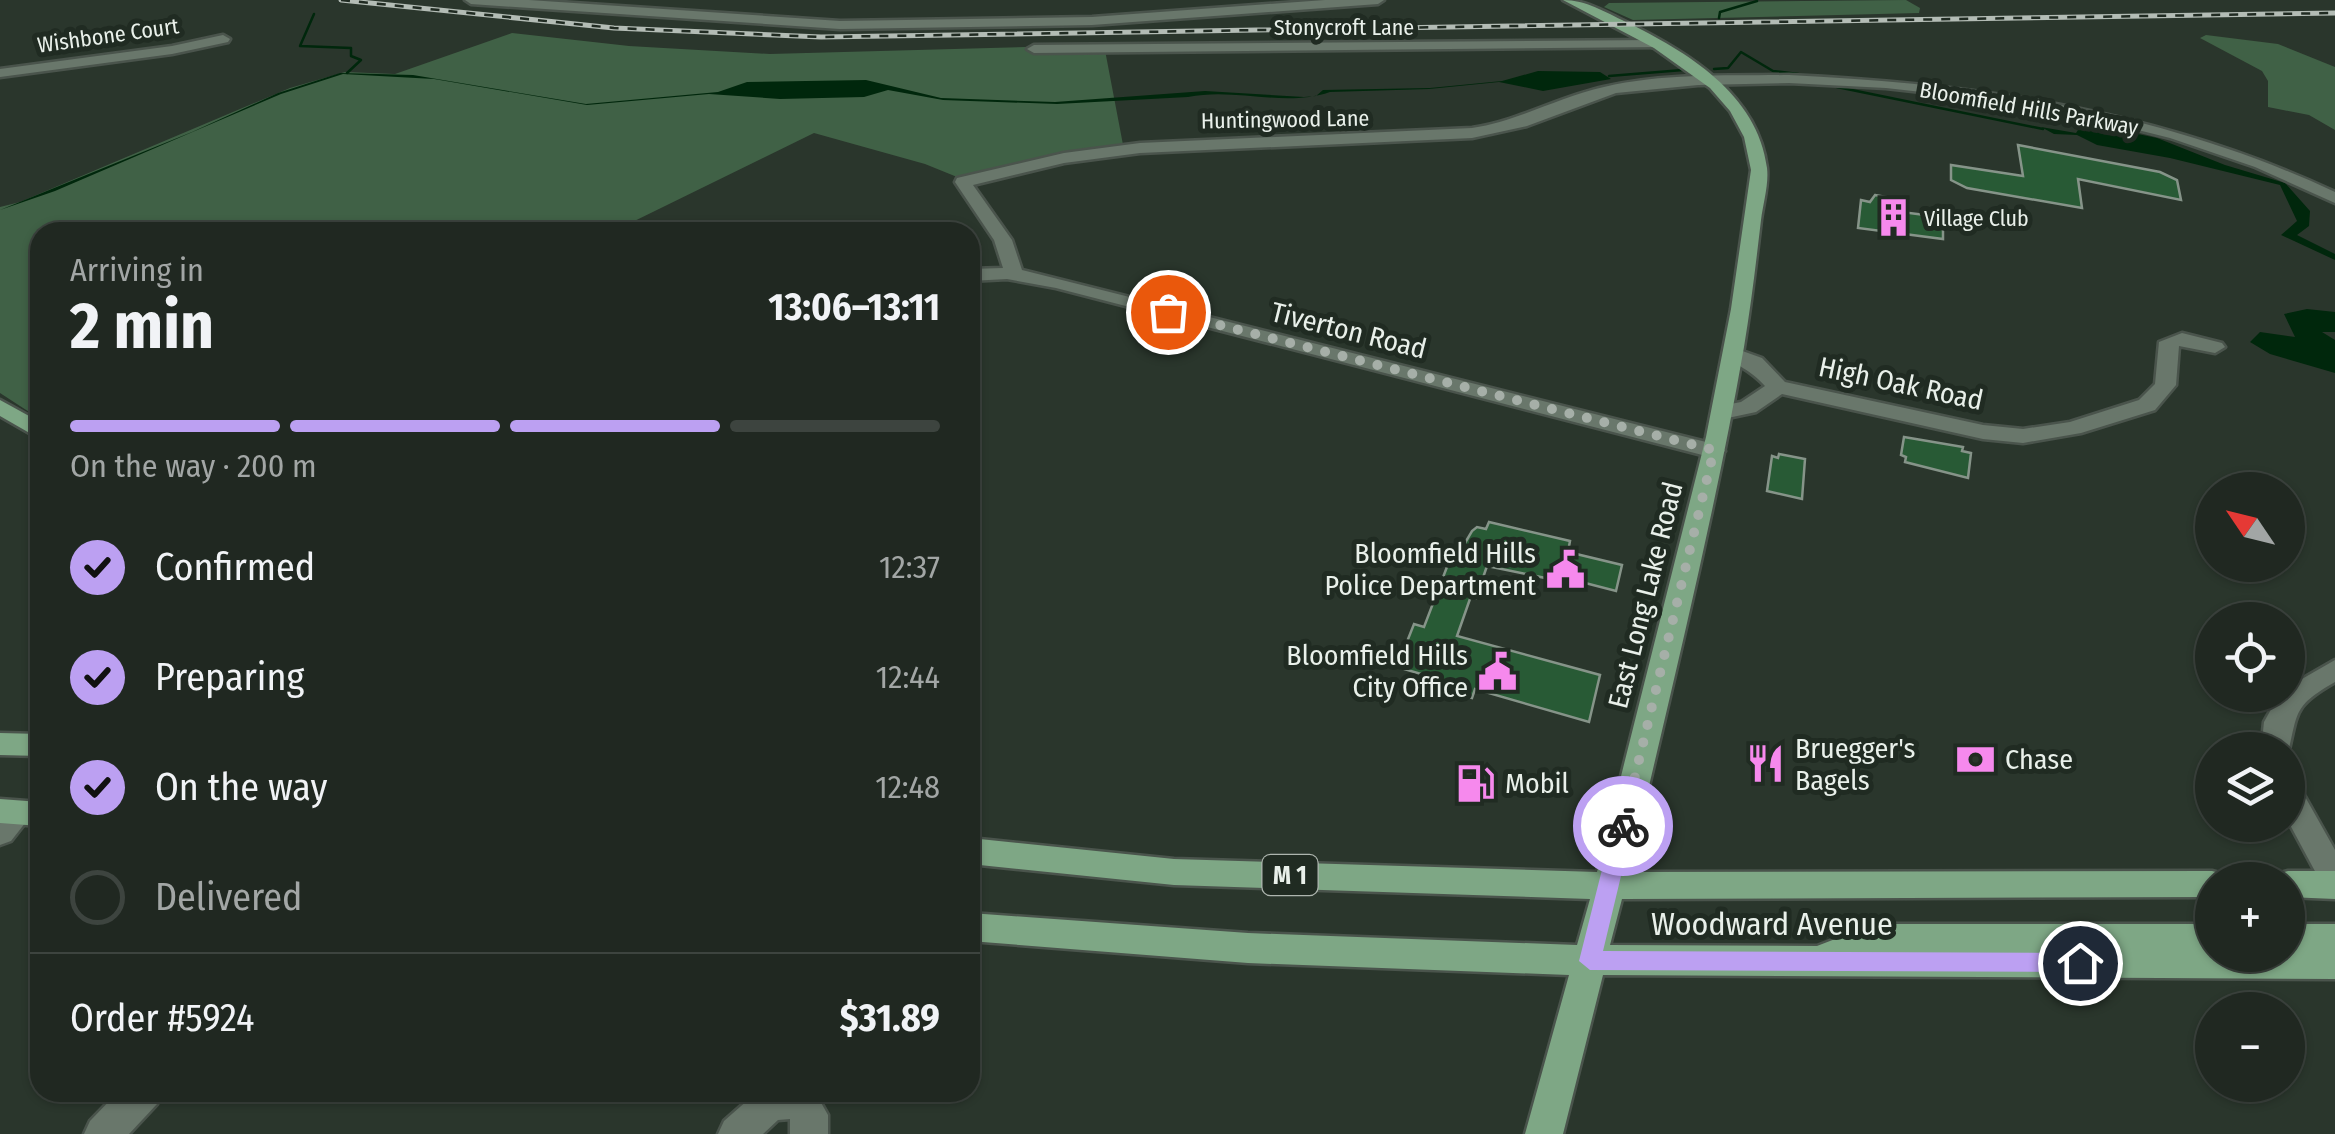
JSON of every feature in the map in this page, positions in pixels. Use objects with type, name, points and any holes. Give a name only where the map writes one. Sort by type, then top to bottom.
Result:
[{"type":"main road","name":"East Long Lake Road","points":[[1544,1134],[1610,884],[1714,450],[1734,354],[1755,216],[1758,160],[1745,122],[1711,81],[1655,44],[1569,0]]},
{"type":"main road","points":[[0,406],[30,426]]},
{"type":"main road","points":[[0,744],[30,745]]},
{"type":"main road","name":"Woodward Avenue","points":[[980,852],[1170,872],[1610,884],[2195,884]]},
{"type":"main road","points":[[2305,883],[2335,882]]},
{"type":"main road","name":"Woodward Avenue","points":[[980,928],[1248,948],[1590,961],[2335,964]]},
{"type":"main road","points":[[1815,962],[1874,938],[2195,938]]},
{"type":"main road","points":[[2305,938],[2335,938]]},
{"type":"street","points":[[471,0],[812,25],[1108,20],[1378,0]]},
{"type":"street","points":[[646,14],[664,0]]},
{"type":"street","points":[[904,25],[909,9]]},
{"type":"street","points":[[921,24],[925,9]]},
{"type":"street","name":"Wishbone Court","points":[[0,73],[222,39]]},
{"type":"street","name":"Stonycroft Lane","points":[[1034,48],[1655,44]]},
{"type":"street","name":"Bloomfield Hills Parkway","points":[[1711,81],[1855,82],[2041,105],[2220,148],[2335,198]]},
{"type":"street","name":"Huntingwood Lane","points":[[1014,274],[1003,240],[963,182],[1064,158],[1140,148],[1472,133],[1522,122],[1602,92],[1711,81]]},
{"type":"street","name":"Tiverton Road","points":[[980,275],[1014,274],[1714,450]]},
{"type":"street","name":"High Oak Road","points":[[1734,354],[1755,362],[1778,386],[2012,437],[2074,428],[2147,405],[2165,385],[2169,342],[2182,339],[2215,347]]},
{"type":"street","name":"High Oak Road","points":[[1722,412],[1748,407],[1778,386]]},
{"type":"street","points":[[2277,732],[2287,702],[2305,686],[2335,670]]},
{"type":"street","points":[[2305,826],[2335,882]]},
{"type":"street","points":[[103,1134],[134,1102]]},
{"type":"street","points":[[738,1134],[772,1102]]},
{"type":"shaded area","points":[[1906,0],[1920,8],[1919,13],[1633,20],[1604,7],[1609,3]]},
{"type":"shaded area","points":[[512,33],[629,46],[770,54],[1104,45],[1124,150],[967,181],[925,164],[814,133],[632,222],[30,222],[30,412],[0,393],[0,207],[290,88],[345,72],[395,74]]},
{"type":"shaded area","points":[[2206,35],[2278,44],[2335,67],[2335,130],[2309,115],[2268,107],[2268,81],[2262,71],[2200,38]]},
{"type":"shaded area","points":[[1538,71],[1600,72],[1611,79],[1543,91],[1499,82],[1429,89],[1330,92],[1317,95],[1323,90],[1430,88],[1502,81]]},
{"type":"shaded area","points":[[340,73],[413,75],[586,104],[718,92],[747,82],[866,80],[941,98],[1055,102],[1205,91],[1304,97],[1224,94],[1057,104],[943,100],[888,90],[864,97],[780,99],[709,94],[587,105],[434,79],[343,74],[281,94],[55,191],[0,210],[278,93]]},
{"type":"shaded area","points":[[1971,99],[2033,112],[2019,111],[2020,115],[1960,101]]},
{"type":"shaded area","points":[[2052,116],[2157,138],[2285,183],[2310,211],[2309,226],[2297,235],[2335,254],[2335,260],[2281,235],[2297,221],[2280,185],[2097,145],[2077,135],[2054,134],[2041,127],[2076,133],[2078,130]]},
{"type":"shaded area","points":[[2307,309],[2335,312],[2335,332],[2322,332],[2335,340],[2335,373],[2270,354],[2250,342],[2260,332],[2295,337],[2284,314]]},
{"type":"building","points":[[2018,145],[2160,172],[2177,180],[2181,200],[2078,179],[2082,208],[1967,188],[1951,180],[1951,165],[2023,176]]},
{"type":"building","name":"Village Club","points":[[1875,195],[1892,198],[1893,211],[1925,215],[1943,226],[1943,239],[1858,228],[1861,200],[1870,202]]},
{"type":"building","points":[[1904,437],[1963,447],[1962,451],[1971,453],[1968,478],[1905,462],[1906,457],[1901,455]]},
{"type":"building","points":[[1779,454],[1805,459],[1802,499],[1767,491],[1772,456],[1778,458]]},
{"type":"building","points":[[1489,522],[1570,541],[1568,552],[1622,565],[1616,591],[1562,577],[1560,581],[1487,566],[1457,636],[1600,675],[1589,722],[1475,689],[1472,698],[1439,689],[1442,680],[1397,667],[1414,624],[1424,627],[1450,559],[1455,560],[1472,531],[1477,527],[1486,529]]},
{"type":"waterway","points":[[1719,18],[1720,12],[1757,1]]},
{"type":"waterway","points":[[314,14],[300,46],[351,48],[351,56],[361,60],[347,73]]},
{"type":"waterway","points":[[1714,69],[1728,68],[1741,52],[1773,71],[1798,74]]},
{"type":"waterway","points":[[1609,76],[1683,70]]},
{"type":"waterway","points":[[1837,87],[2043,129]]},
{"type":"railway","points":[[341,0],[614,28],[821,37],[2335,13]]},
{"type":"way so far","points":[[1168,312],[1714,450],[1623,826]]},
{"type":"place","name":"Village Club","points":[[1894,218]]},
{"type":"place","name":"Bloomfield Hills Police Department","points":[[1566,569]]},
{"type":"place","name":"Bloomfield Hills City Office","points":[[1498,671]]},
{"type":"place","name":"Chase","points":[[1975,759]]},
{"type":"place","name":"Bruegger's Bagels","points":[[1765,764]]},
{"type":"place","name":"Mobil","points":[[1475,783]]},
{"type":"route","points":[[1623,826],[1590,961],[2080,963]]}]
